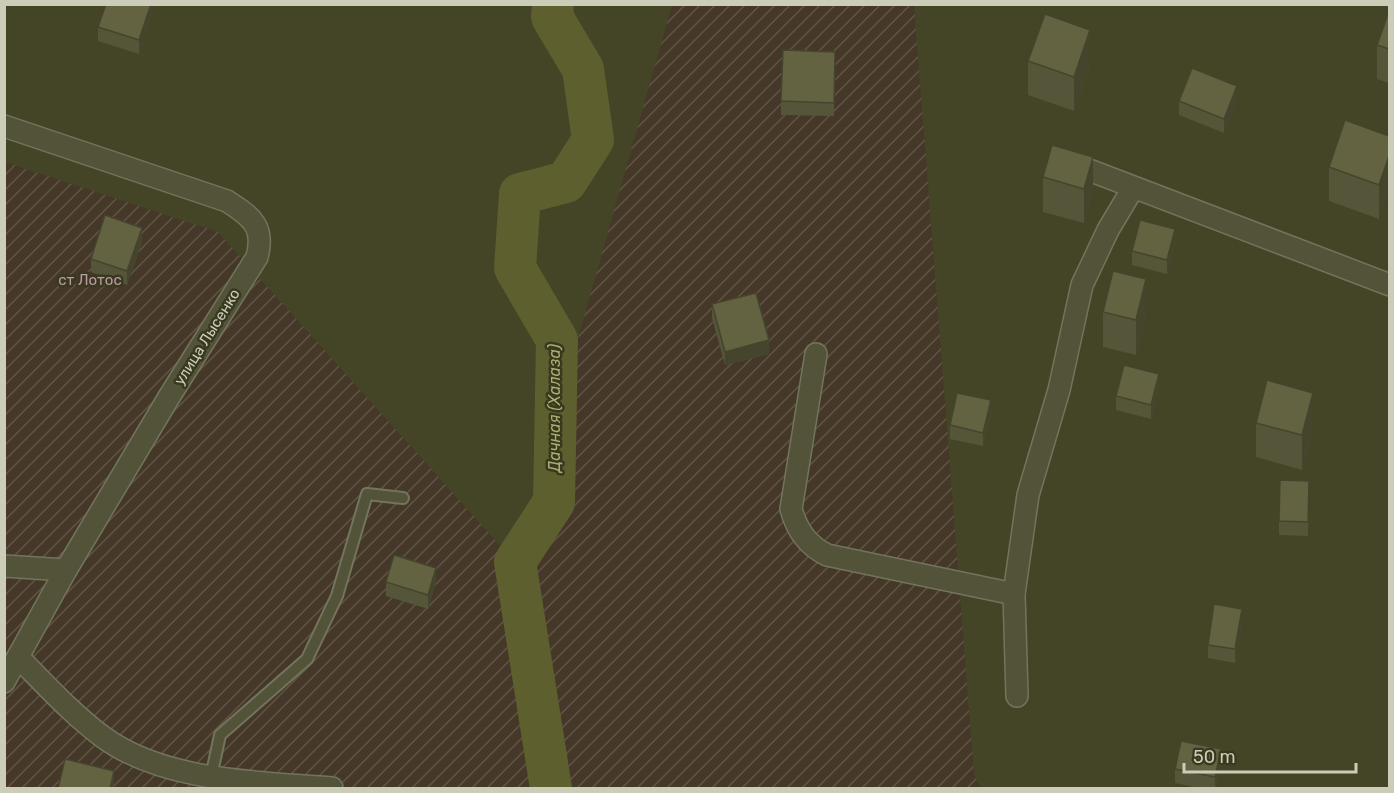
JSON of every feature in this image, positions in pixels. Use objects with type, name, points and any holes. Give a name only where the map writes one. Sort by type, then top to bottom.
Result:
[{"type":"street","name":"улица Лысенко","points":[[4,126],[227,201],[242,210],[256,227],[261,239],[257,257],[169,397],[66,570],[4,682]]},
{"type":"street","points":[[1068,162],[1389,285]]},
{"type":"street","points":[[1017,696],[1014,594],[1028,495],[1059,390],[1082,285],[1108,230],[1133,188]]},
{"type":"street","points":[[816,354],[791,508],[796,526],[812,548],[827,555],[1014,594]]},
{"type":"street","points":[[4,566],[66,570]]},
{"type":"street","points":[[19,658],[103,737],[139,758],[210,777],[332,789]]},
{"type":"lane","points":[[210,777],[220,735],[307,659],[337,596],[367,494],[403,498]]},
{"type":"green space","name":"ст Лотос","points":[[672,5],[914,5],[974,774],[981,788],[5,788],[5,162],[218,232],[515,562]]},
{"type":"building","points":[[106,4],[151,4],[139,40],[98,27]]},
{"type":"building","points":[[1045,14],[1090,30],[1074,77],[1028,61]]},
{"type":"building","points":[[1389,15],[1389,49],[1377,45]]},
{"type":"building","points":[[783,50],[835,52],[834,103],[781,101]]},
{"type":"building","points":[[1192,68],[1237,86],[1224,119],[1179,101]]},
{"type":"building","points":[[1345,120],[1389,136],[1389,156],[1379,185],[1329,167]]},
{"type":"building","points":[[1052,145],[1093,157],[1084,189],[1043,177]]},
{"type":"building","points":[[105,215],[142,228],[127,271],[91,259]]},
{"type":"building","points":[[1140,220],[1175,229],[1167,260],[1132,251]]},
{"type":"building","points":[[1113,271],[1146,279],[1136,320],[1103,312]]},
{"type":"building","points":[[756,293],[769,340],[725,352],[712,304]]},
{"type":"building","points":[[1124,365],[1159,374],[1151,405],[1116,396]]},
{"type":"building","points":[[1267,380],[1313,393],[1302,435],[1256,423]]},
{"type":"building","points":[[957,393],[991,400],[983,433],[950,425]]},
{"type":"building","points":[[1280,480],[1309,481],[1308,522],[1279,521]]},
{"type":"building","points":[[394,555],[436,568],[428,595],[386,582]]},
{"type":"building","points":[[1214,604],[1242,609],[1235,649],[1208,645]]},
{"type":"building","points":[[1181,741],[1221,749],[1215,777],[1175,769]]},
{"type":"building","points":[[65,759],[114,771],[110,789],[58,789]]},
{"type":"waterway","name":"Дачная (Халаза)","points":[[551,788],[515,562],[554,502],[557,340],[515,268],[520,194],[566,182],[593,140],[583,69],[552,17],[553,4]]}]
